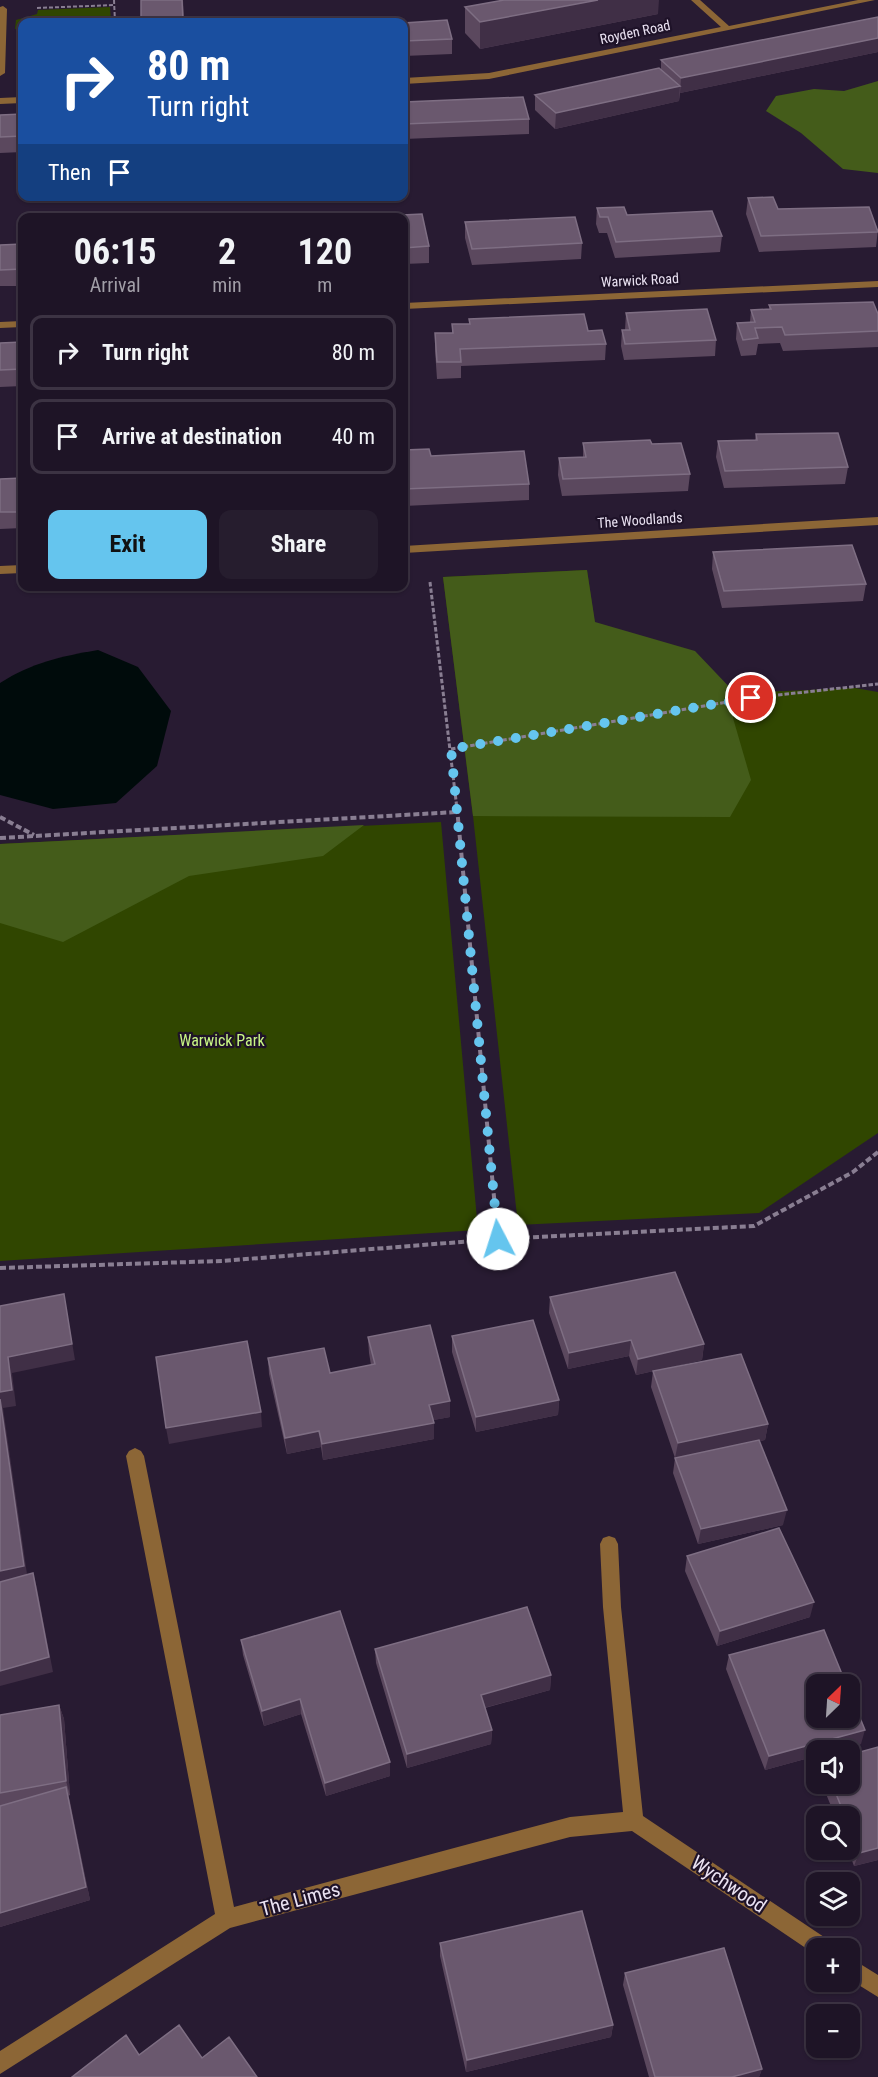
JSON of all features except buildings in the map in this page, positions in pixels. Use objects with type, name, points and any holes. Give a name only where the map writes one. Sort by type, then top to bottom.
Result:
[{"type":"street","points":[[695,0],[726,27]]},
{"type":"street","name":"Royden Road","points":[[408,81],[489,76],[726,27],[871,0]]},
{"type":"street","points":[[0,73],[3,9]]},
{"type":"street","points":[[0,101],[18,100]]},
{"type":"street","name":"Warwick Road","points":[[408,306],[878,284]]},
{"type":"street","points":[[0,325],[18,324]]},
{"type":"street","name":"The Woodlands","points":[[408,550],[878,521]]},
{"type":"street","points":[[0,570],[18,569]]},
{"type":"street","points":[[135,1456],[226,1919]]},
{"type":"street","points":[[609,1544],[612,1608],[634,1821]]},
{"type":"street","name":"The Limes","points":[[0,2062],[226,1919],[570,1827],[634,1821]]},
{"type":"street","name":"Wychwood","points":[[634,1821],[808,1938]]},
{"type":"street","points":[[860,1975],[878,1987]]},
{"type":"path","points":[[114,0],[115,18]]},
{"type":"path","points":[[3,9],[114,5]]},
{"type":"path","points":[[426,549],[451,749],[498,1239]]},
{"type":"path","points":[[451,749],[751,698],[878,684]]},
{"type":"path","points":[[0,838],[456,812]]},
{"type":"path","points":[[0,817],[35,836]]},
{"type":"path","points":[[0,1268],[222,1261],[498,1239],[754,1226],[853,1172],[878,1152]]},
{"type":"green space","points":[[110,7],[111,18],[23,18],[37,14],[38,10]]},
{"type":"green space","points":[[18,19],[18,29],[15,29]]},
{"type":"green space","points":[[878,81],[878,173],[843,169],[801,133],[766,111],[776,96],[814,89],[844,91]]},
{"type":"green space","points":[[587,570],[606,699],[855,688],[878,692],[878,1133],[759,1213],[518,1225],[473,816],[443,577]]},
{"type":"green space","points":[[587,570],[595,622],[695,651],[735,693],[733,718],[751,780],[730,817],[473,816],[443,577]]},
{"type":"green space","name":"Warwick Park","points":[[441,822],[478,1230],[0,1261],[0,844]]},
{"type":"green space","points":[[364,825],[323,856],[189,876],[63,942],[0,923],[0,844]]},
{"type":"shaded area","points":[[98,650],[138,667],[171,711],[157,766],[116,803],[53,809],[0,795],[0,683],[23,670],[47,661]]},
{"type":"route","points":[[498,1239],[451,749],[751,698]]}]
